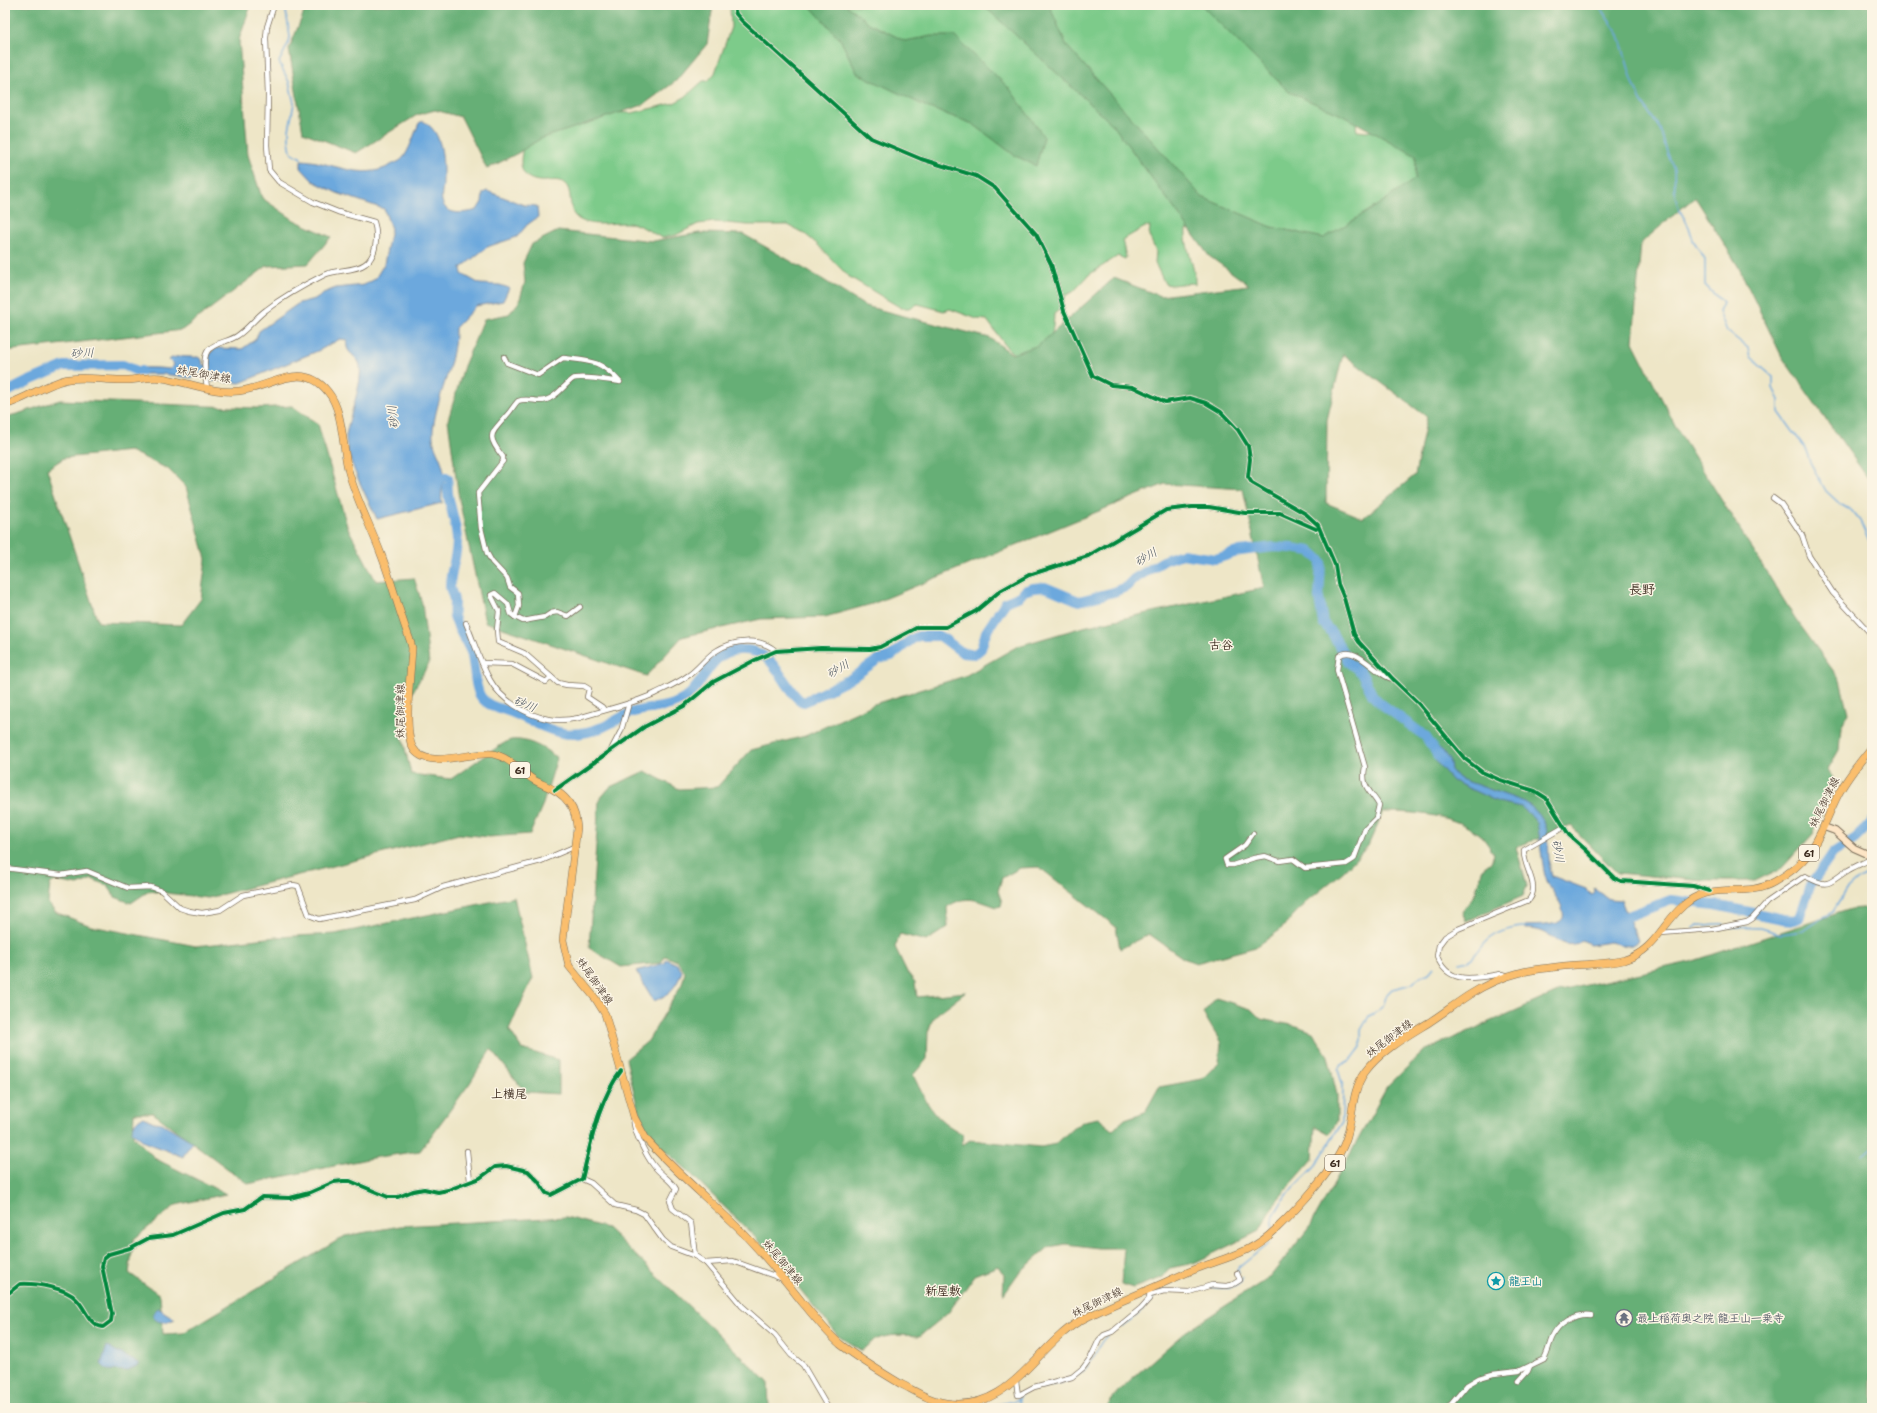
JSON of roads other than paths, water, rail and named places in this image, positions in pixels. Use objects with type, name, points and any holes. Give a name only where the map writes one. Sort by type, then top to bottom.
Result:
[{"type":"main road","name":"妹尾御津線","points":[[5,405],[20,401],[57,382],[84,377],[111,380],[160,378],[207,388],[239,391],[288,377],[301,376],[316,381],[329,392],[337,411],[349,473],[381,554],[412,648],[409,725],[412,747],[424,758],[432,760],[473,754],[495,755],[507,760],[534,779],[555,790],[569,802],[574,812],[577,828],[576,846],[563,940],[565,954],[570,966],[595,998],[605,1014],[634,1117],[646,1138],[656,1150],[734,1224],[784,1280],[829,1334],[841,1345],[917,1393],[948,1404],[973,1402],[984,1399],[1003,1390],[1016,1381],[1057,1339],[1079,1321],[1150,1292],[1202,1267],[1251,1249],[1274,1232],[1333,1166],[1340,1155],[1350,1127],[1356,1089],[1372,1062],[1407,1036],[1473,992],[1506,975],[1533,969],[1606,963],[1629,958],[1648,946],[1661,934],[1681,907],[1698,895],[1710,891],[1745,890],[1768,886],[1790,871],[1806,856],[1817,842],[1844,784],[1872,747]]},
{"type":"main road","points":[[1824,827],[1835,831],[1854,848],[1872,857]]},
{"type":"street","points":[[207,388],[205,360],[208,350],[241,334],[264,311],[280,300],[326,274],[365,264],[371,258],[376,242],[376,229],[374,222],[338,212],[313,202],[279,182],[269,170],[267,145],[268,96],[266,38],[267,27],[274,5]]},
{"type":"street","points":[[733,5],[736,14],[742,21],[871,138],[921,159],[976,176],[995,188],[1036,234],[1051,264],[1064,311],[1093,376],[1111,384],[1133,387],[1165,402],[1190,398],[1206,403],[1220,412],[1238,430],[1248,446],[1250,459],[1248,477],[1252,483],[1306,514],[1318,525],[1335,565],[1338,584],[1344,598],[1354,634],[1359,642],[1393,679],[1418,703],[1465,759],[1482,772],[1540,794],[1546,798],[1574,840],[1614,878],[1621,881],[1693,886],[1710,891]]},
{"type":"street","points":[[504,357],[507,362],[538,375],[563,358],[594,362],[606,367],[620,382],[597,378],[576,378],[546,400],[537,401],[526,399],[518,401],[506,416],[498,423],[493,432],[491,439],[503,457],[503,462],[481,488],[478,497],[487,553],[492,562],[507,578],[510,587],[518,593],[519,606],[515,617]]},
{"type":"street","points":[[1773,498],[1781,504],[1802,535],[1809,556],[1833,593],[1872,635]]},
{"type":"street","points":[[555,790],[644,728],[684,706],[708,685],[724,674],[776,651],[821,648],[870,649],[880,647],[918,627],[946,627],[976,611],[1000,591],[1029,575],[1088,556],[1166,510],[1192,507],[1210,507],[1245,513],[1280,513],[1320,530]]},
{"type":"street","points":[[580,607],[568,616],[557,612],[551,613],[545,617],[523,621],[512,614],[508,604],[495,592],[492,593],[492,598],[499,611],[497,630],[498,642],[524,652],[558,682],[567,686],[584,686],[589,689],[587,697],[604,710]]},
{"type":"street","points":[[466,623],[491,681],[502,695],[514,705],[548,719],[566,720],[604,710],[628,706],[690,675],[716,651],[726,646],[741,642],[755,642],[768,645],[776,651]]},
{"type":"street","points":[[1253,834],[1245,845],[1224,859],[1227,865],[1233,865],[1265,856],[1279,861],[1293,859],[1305,868],[1346,864],[1354,859],[1365,829],[1376,818],[1379,805],[1365,786],[1364,776],[1366,767],[1337,670],[1339,656],[1350,653],[1364,660],[1386,678],[1393,679]]},
{"type":"street","points":[[482,663],[512,664],[546,682],[551,677]]},
{"type":"street","points":[[611,750],[625,720],[628,706]]},
{"type":"street","points":[[1506,975],[1501,974],[1460,978],[1447,973],[1437,956],[1437,951],[1445,937],[1458,929],[1529,900],[1532,896],[1533,884],[1524,860],[1524,850],[1538,840],[1564,827]]},
{"type":"street","points":[[5,868],[61,875],[87,871],[128,888],[151,887],[162,891],[180,908],[202,913],[220,910],[243,895],[298,886],[309,915],[319,919],[415,900],[443,887],[541,861],[576,846]]},
{"type":"street","points":[[1661,934],[1693,931],[1747,922],[1752,920],[1767,902],[1805,876],[1813,881],[1824,884],[1831,882],[1845,872],[1872,857]]},
{"type":"street","points":[[5,1296],[20,1284],[63,1290],[77,1299],[92,1323],[103,1327],[111,1321],[112,1314],[102,1266],[104,1258],[109,1254],[130,1248],[149,1238],[173,1234],[224,1213],[245,1209],[262,1197],[290,1198],[309,1193],[334,1182],[350,1181],[388,1197],[398,1197],[413,1191],[424,1189],[438,1192],[448,1190],[480,1178],[495,1167],[506,1166],[528,1171],[538,1181],[546,1193],[551,1195],[582,1179],[597,1121],[612,1085],[621,1071]]},
{"type":"street","points":[[634,1117],[632,1123],[654,1166],[672,1183],[676,1190],[670,1201],[673,1209],[691,1223],[695,1256]]},
{"type":"street","points":[[467,1151],[470,1181]]},
{"type":"street","points":[[582,1179],[591,1183],[615,1205],[636,1210],[644,1214],[663,1240],[671,1247],[695,1256],[706,1263],[742,1306],[775,1335],[791,1355],[804,1365],[828,1408]]},
{"type":"street","points":[[706,1263],[733,1260],[784,1280]]},
{"type":"street","points":[[1016,1381],[1019,1395],[1034,1387],[1072,1377],[1088,1363],[1104,1335],[1112,1332],[1141,1308],[1150,1292],[1189,1292],[1202,1290],[1212,1285],[1232,1285],[1240,1280],[1237,1273]]},
{"type":"street","points":[[1448,1408],[1467,1385],[1479,1378],[1493,1374],[1519,1371],[1544,1359],[1553,1335],[1562,1324],[1584,1314],[1590,1315]]},
{"type":"street","points":[[1519,1381],[1528,1371],[1530,1366]]},
{"type":"water","points":[[423,121],[430,126],[439,141],[443,168],[442,201],[448,210],[463,213],[477,210],[482,202],[483,193],[487,191],[524,205],[537,206],[538,217],[527,225],[517,237],[487,247],[461,268],[462,274],[480,284],[500,285],[509,288],[503,301],[476,306],[455,328],[453,353],[436,411],[433,432],[434,445],[441,460],[444,473],[442,503],[377,519],[357,477],[346,444],[346,435],[360,381],[359,362],[347,349],[347,340],[340,339],[320,350],[240,383],[216,380],[213,382],[211,381],[212,377],[210,372],[202,373],[192,378],[163,374],[135,374],[126,368],[170,369],[174,365],[169,360],[175,357],[198,357],[202,360],[203,365],[208,365],[210,353],[216,348],[242,349],[256,339],[259,331],[299,303],[318,298],[323,293],[336,288],[364,285],[375,279],[384,264],[391,229],[384,209],[337,193],[313,181],[301,168],[301,160],[358,171],[369,172],[380,170],[398,162],[405,156],[419,123]]},
{"type":"water","points":[[1435,745],[1443,751],[1450,762],[1451,770],[1458,778],[1525,802],[1536,811],[1546,827],[1552,876],[1586,889],[1592,895],[1595,893],[1594,888],[1609,899],[1621,900],[1638,941],[1627,946],[1610,942],[1590,945],[1582,941],[1571,945],[1563,943],[1542,932],[1526,929],[1525,926],[1556,923],[1561,921],[1563,918],[1562,909],[1545,875],[1537,823],[1534,818],[1521,807],[1498,802],[1453,781],[1437,763],[1432,747]]},
{"type":"water","points":[[666,959],[677,964],[682,971],[678,982],[672,990],[654,1001],[636,971],[665,963]]},
{"type":"water","points":[[143,1117],[154,1122],[162,1123],[193,1142],[183,1157],[145,1142],[132,1132],[135,1123]]},
{"type":"water","points":[[158,1308],[175,1319],[163,1322],[155,1320],[153,1313]]},
{"type":"water","points":[[107,1346],[140,1364],[128,1371],[107,1370],[101,1364]]},
{"type":"waterway","points":[[285,5],[290,37],[279,62],[289,82],[294,103],[289,130],[291,152],[301,158]]},
{"type":"waterway","points":[[1598,5],[1619,35],[1632,80],[1641,101],[1660,129],[1674,169],[1675,194],[1678,207],[1689,227],[1693,240],[1705,259],[1705,285],[1723,303],[1719,312],[1727,331],[1748,348],[1750,357],[1773,377],[1773,388],[1779,400],[1779,412],[1805,448],[1810,462],[1826,491],[1840,504],[1852,511],[1860,521],[1872,547]]},
{"type":"waterway","name":"砂川","points":[[5,393],[64,366],[123,365],[137,371],[141,371]]},
{"type":"waterway","name":"砂川","points":[[431,475],[448,478],[448,494],[457,541],[450,586],[454,599],[455,621],[471,652],[479,693],[484,701],[492,706],[513,713],[556,732],[566,734],[589,732],[603,727],[630,713],[666,706],[678,702],[687,697],[694,690],[712,664],[719,657],[728,652],[748,650],[763,656],[774,666],[795,696],[804,702],[850,679],[879,659],[891,656],[912,639],[919,636],[940,636],[963,653],[975,654],[981,649],[986,632],[1006,602],[1020,596],[1024,591],[1033,588],[1045,587],[1079,601],[1114,592],[1126,587],[1134,579],[1165,560],[1182,554],[1216,559],[1240,551],[1274,547],[1310,551],[1321,561],[1319,598],[1323,623],[1332,633],[1348,662],[1361,672],[1373,696],[1380,703],[1425,736],[1439,757]]},
{"type":"waterway","name":"砂川","points":[[1615,921],[1671,900],[1715,905],[1794,920],[1799,918],[1810,886],[1833,853],[1856,838],[1872,822]]},
{"type":"waterway","points":[[1729,927],[1761,928],[1781,934],[1803,931],[1821,918],[1833,912],[1846,890],[1857,880],[1872,873]]},
{"type":"waterway","points":[[1693,928],[1698,925],[1724,924]]},
{"type":"waterway","points":[[1459,963],[1470,959],[1485,942],[1493,936],[1512,928],[1526,927]]},
{"type":"waterway","points":[[1272,1227],[1274,1215],[1286,1195],[1314,1168],[1342,1123],[1343,1086],[1338,1070],[1340,1066],[1352,1059],[1361,1047],[1361,1030],[1369,1016],[1383,1006],[1387,994],[1392,989],[1412,984],[1418,978],[1429,973],[1434,967]]},
{"type":"waterway","points":[[1864,1155],[1872,1148]]},
{"type":"waterway","points":[[1239,1273],[1237,1269],[1269,1243]]},
{"type":"waterway","points":[[1210,1287],[1234,1287],[1241,1282],[1242,1278]]},
{"type":"waterway","points":[[1122,1327],[1142,1311],[1156,1295]]},
{"type":"waterway","points":[[1033,1390],[1066,1381],[1087,1368],[1100,1344],[1107,1336]]},
{"type":"waterway","points":[[971,1408],[987,1407],[1017,1400],[1021,1396]]},
{"type":"waterway","points":[[1018,1408],[1019,1399]]},
{"type":"place","name":"龍王山","points":[[1496,1281]]},
{"type":"place","name":"最上稲荷奥之院 龍王山一乗寺","points":[[1624,1318]]},
{"type":"district","name":"長野","points":[[1642,589]]},
{"type":"district","name":"古谷","points":[[1221,645]]},
{"type":"district","name":"上横尾","points":[[509,1094]]},
{"type":"district","name":"新屋敷","points":[[943,1291]]}]
